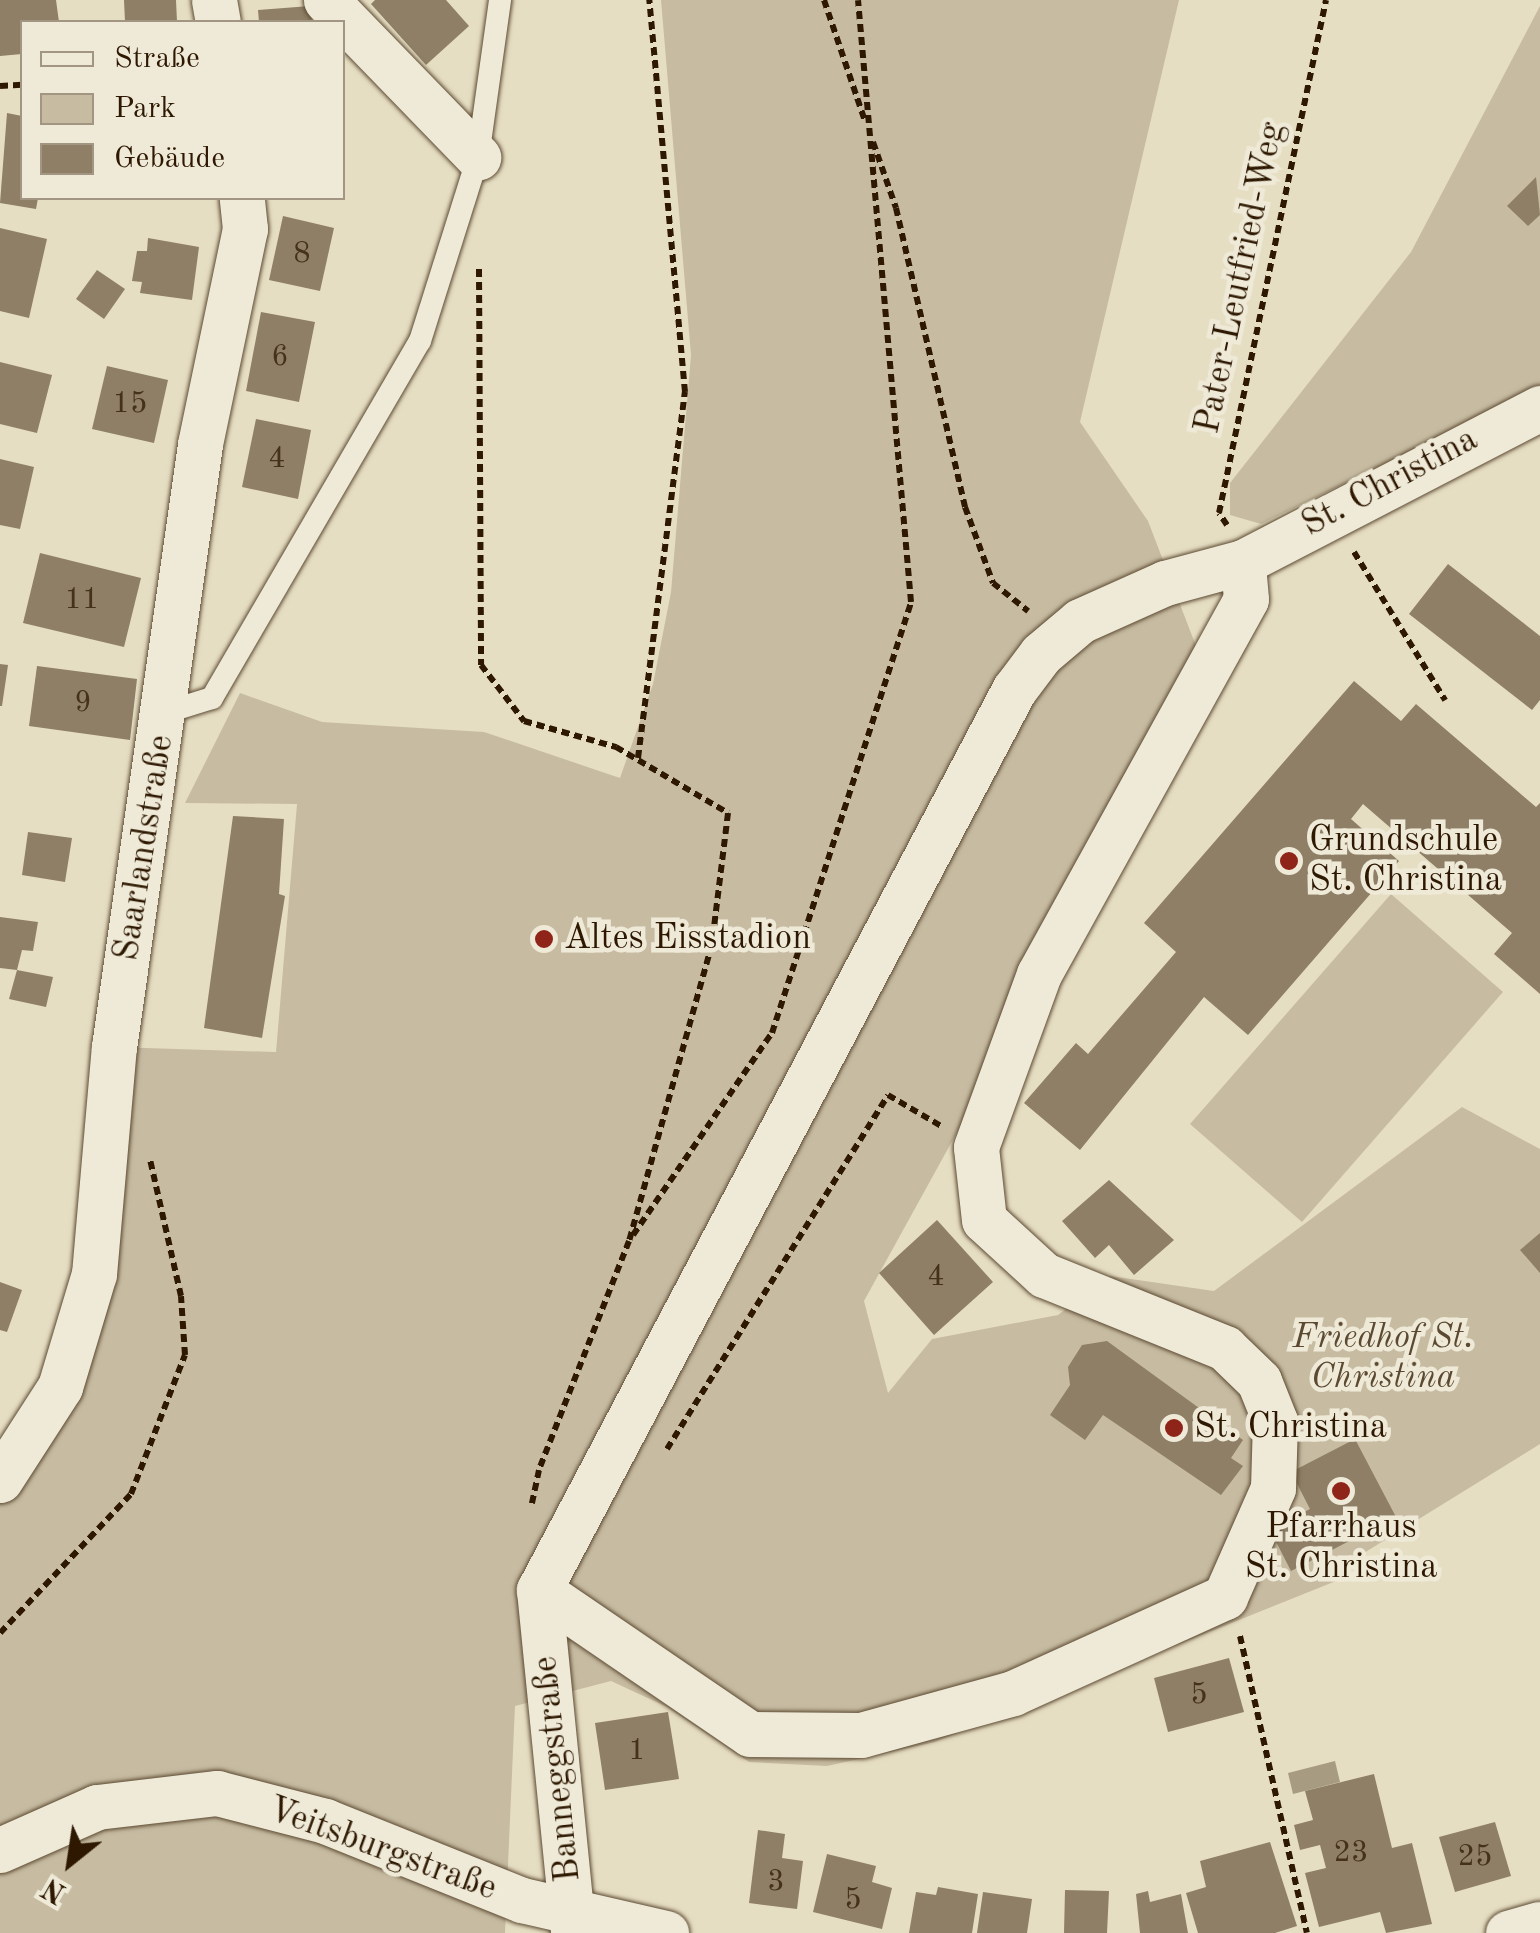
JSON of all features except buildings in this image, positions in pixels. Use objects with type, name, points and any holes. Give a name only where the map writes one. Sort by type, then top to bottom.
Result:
[{"type":"street","points":[[326,0],[478,158]]},
{"type":"street","name":"Saarlandstraße","points":[[0,1480],[60,1388],[94,1274],[106,1119],[167,712],[200,444],[245,229],[242,200]]},
{"type":"street","name":"St. Christina","points":[[539,1590],[1014,690],[1080,620],[1165,583],[1243,562],[1330,513],[1540,408]]},
{"type":"street","points":[[539,1590],[750,1734],[861,1735],[1013,1694],[1225,1597],[1273,1488],[1275,1421],[1258,1381],[1225,1348],[1044,1275],[984,1220],[976,1147],[1039,974],[1246,599],[1243,562]]},
{"type":"street","name":"Banneggstraße","points":[[539,1590],[574,1924],[666,1933]]},
{"type":"street","name":"Veitsburgstraße","points":[[0,1850],[98,1807],[218,1794],[324,1820],[574,1924]]},
{"type":"street","points":[[1508,1933],[1540,1924]]},
{"type":"lane","points":[[167,712],[212,698],[420,341],[478,158],[500,0]]},
{"type":"path","points":[[638,758],[685,392],[649,0]]},
{"type":"path","points":[[824,0],[896,208],[965,507],[993,583],[1060,637]]},
{"type":"path","points":[[630,1240],[772,1032],[911,602],[858,0]]},
{"type":"path","name":"Pater-Leutfried-Weg","points":[[1243,562],[1219,513],[1326,0]]},
{"type":"path","points":[[478,255],[482,666],[524,722],[638,758],[728,813],[712,944],[630,1240],[539,1470],[528,1523]]},
{"type":"path","points":[[1330,513],[1445,700]]},
{"type":"path","points":[[657,1464],[888,1096],[976,1147]]},
{"type":"path","points":[[0,1632],[132,1494],[184,1355],[168,1224],[146,1146],[122,1122],[106,1119]]},
{"type":"path","points":[[1225,1597],[1247,1654],[1307,1933]]},
{"type":"green space","name":"Friedhof St. Christina","points":[[661,0],[1179,0],[1080,422],[1148,521],[1196,646],[982,1087],[864,1301],[888,1393],[932,1339],[1058,1315],[1110,1276],[1214,1291],[1462,1107],[1540,1149],[1540,1444],[1351,1561],[1341,1579],[935,1742],[827,1766],[749,1762],[667,1707],[611,1681],[515,1706],[505,1933],[0,1933],[0,1480],[60,1387],[114,1047],[276,1052],[297,804],[185,803],[240,693],[322,722],[484,732],[620,778],[653,684],[671,592],[691,355]]},
{"type":"green space","points":[[1540,6],[1540,388],[1261,524],[1230,515],[1230,483],[1411,252]]},
{"type":"green space","points":[[1391,894],[1503,992],[1302,1222],[1190,1124]]},
{"type":"shaded area","points":[[1335,1761],[1340,1782],[1293,1794],[1288,1773]]},
{"type":"place","name":"Grundschule St. Christina","points":[[1289,861]]},
{"type":"place","name":"Altes Eisstadion","points":[[544,939]]},
{"type":"place","name":"St. Christina","points":[[1174,1428]]},
{"type":"place","name":"Pfarrhaus St. Christina","points":[[1341,1491]]}]
